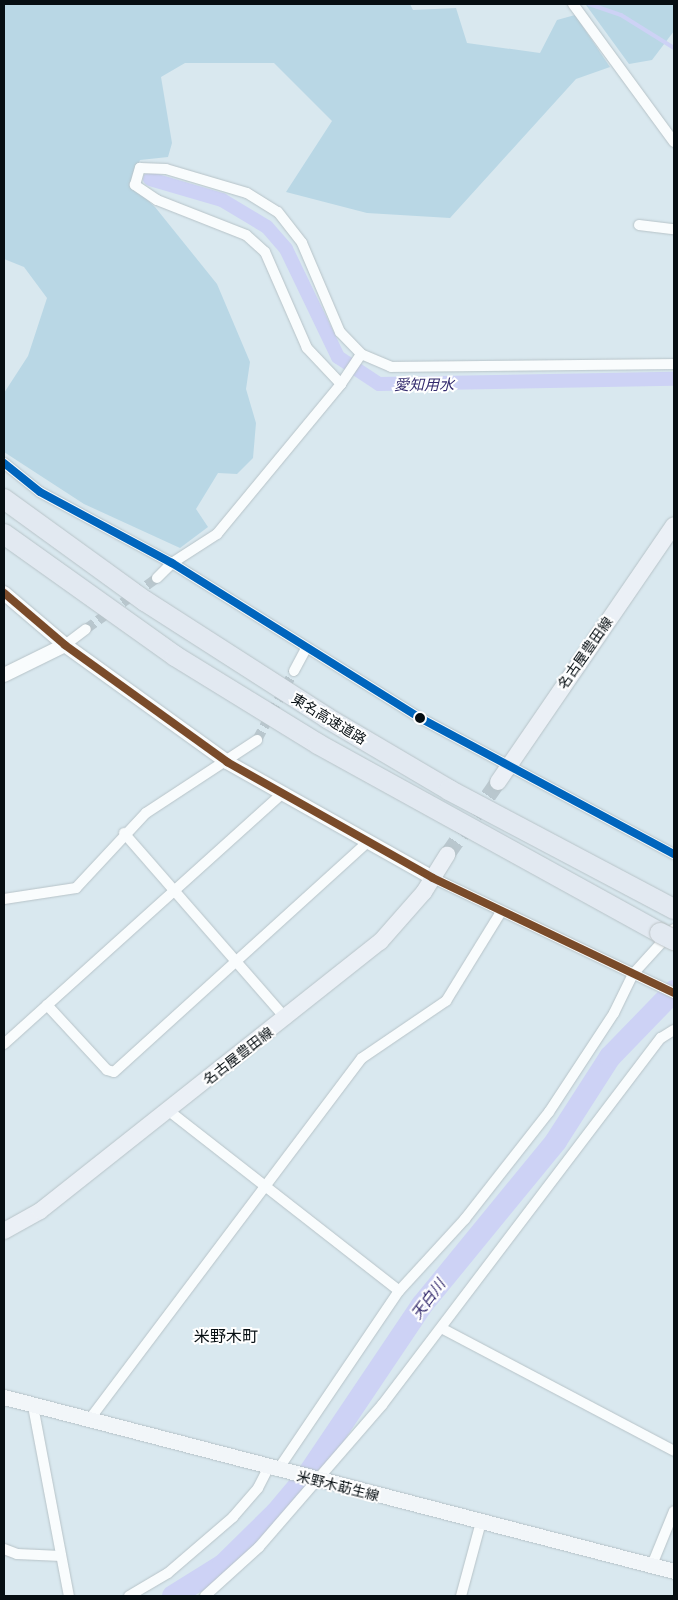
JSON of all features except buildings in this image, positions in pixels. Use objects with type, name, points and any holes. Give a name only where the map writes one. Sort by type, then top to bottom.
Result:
[{"type":"highway","name":"東名高速道路","points":[[4,499],[145,601],[327,718],[449,790],[671,907]]},
{"type":"highway","name":"東名高速道路","points":[[4,534],[183,662],[418,800],[669,934]]},
{"type":"main road","name":"名古屋豊田線","points":[[498,782],[674,525]]},
{"type":"main road","name":"名古屋豊田線","points":[[4,1231],[40,1211],[286,1019],[380,942],[433,878],[447,855]]},
{"type":"main road","name":"米野木莇生線","points":[[4,1397],[276,1470],[674,1571]]},
{"type":"street","points":[[573,4],[674,142]]},
{"type":"street","points":[[342,384],[307,348],[265,252],[246,235],[157,200],[135,185],[140,168],[166,169],[247,193],[278,212],[302,243],[340,332],[361,354],[391,367],[674,364]]},
{"type":"street","points":[[639,225],[674,230]]},
{"type":"street","points":[[157,578],[172,563],[217,534],[342,384],[361,354]]},
{"type":"street","points":[[4,463],[63,506],[172,563],[420,718],[510,764],[674,854]]},
{"type":"street","points":[[4,593],[65,645],[227,762],[433,878],[674,993]]},
{"type":"street","points":[[4,676],[65,645],[86,629]]},
{"type":"street","points":[[294,671],[306,648]]},
{"type":"street","points":[[4,899],[76,888],[124,833],[146,813],[227,762],[257,740]]},
{"type":"street","points":[[4,1044],[282,794]]},
{"type":"street","points":[[124,833],[286,1019]]},
{"type":"street","points":[[47,1005],[110,1072],[238,962],[368,842]]},
{"type":"street","points":[[89,1420],[261,1187],[362,1058],[446,1001],[501,912]]},
{"type":"street","points":[[129,1596],[168,1573],[233,1517],[276,1470],[399,1291],[465,1219],[550,1112],[614,1013],[633,974],[669,934]]},
{"type":"street","points":[[205,1596],[259,1547],[443,1329],[661,1038],[674,1030]]},
{"type":"street","points":[[169,1111],[261,1187],[399,1291]]},
{"type":"street","points":[[443,1329],[674,1451]]},
{"type":"street","points":[[33,1406],[69,1596]]},
{"type":"street","points":[[652,1565],[674,1511]]},
{"type":"street","points":[[461,1596],[480,1522]]},
{"type":"street","points":[[4,1548],[17,1554],[61,1556]]},
{"type":"shaded area","points":[[4,4],[410,4],[413,10],[456,8],[467,43],[540,53],[557,20],[575,15],[610,67],[576,79],[450,218],[367,213],[286,192],[332,121],[274,63],[185,63],[161,77],[172,143],[168,157],[140,160],[130,184],[155,207],[217,284],[250,362],[246,389],[256,423],[253,458],[237,474],[218,473],[196,509],[208,527],[180,548],[84,504],[4,452],[4,393],[28,356],[47,298],[24,267],[4,259]]},
{"type":"shaded area","points":[[674,4],[674,31],[652,60],[629,64],[586,5]]},
{"type":"waterway","points":[[589,4],[621,15],[674,48]]},
{"type":"waterway","name":"愛知用水","points":[[150,179],[222,200],[267,227],[286,249],[338,357],[379,384],[674,379]]},
{"type":"waterway","name":"天白川","points":[[173,1596],[223,1565],[276,1513],[307,1476],[422,1305],[556,1141],[610,1057],[674,991]]},
{"type":"tunnel","points":[[86,629],[157,578]]},
{"type":"tunnel","points":[[257,740],[294,671]]},
{"type":"tunnel","points":[[447,855],[498,782]]},
{"type":"transit line","points":[[4,463],[40,492],[172,563],[420,718],[674,854]]},
{"type":"transit line","points":[[4,593],[65,645],[227,762],[433,878],[674,993]]},
{"type":"district","name":"米野木町","points":[[226,1336]]}]
